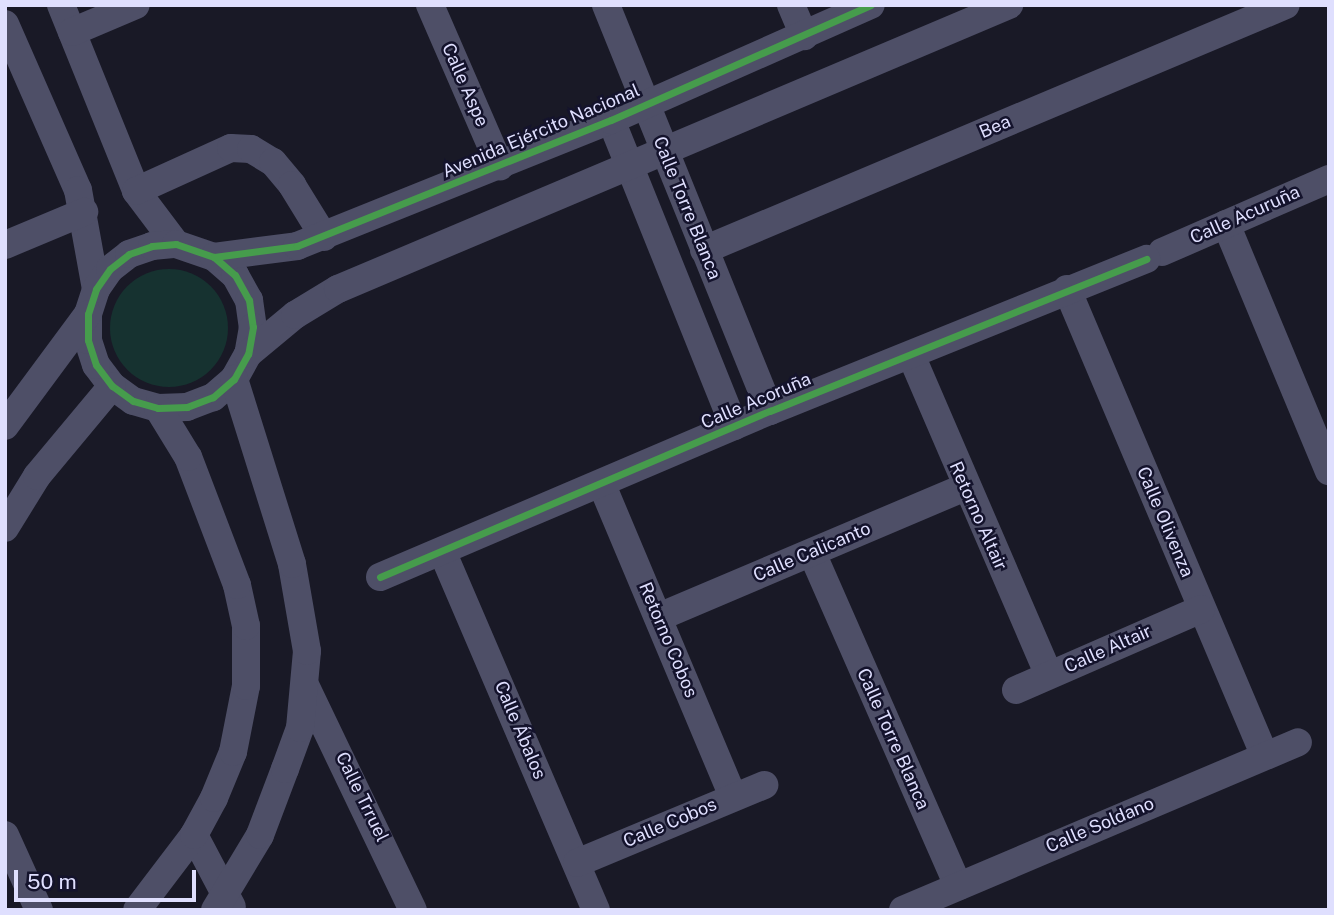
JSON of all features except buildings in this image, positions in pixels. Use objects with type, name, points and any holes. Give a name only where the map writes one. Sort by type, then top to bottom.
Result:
[{"type":"street","points":[[61,5],[136,191],[176,244]]},
{"type":"street","points":[[72,32],[136,5]]},
{"type":"street","name":"Calle Aspe","points":[[430,5],[500,166]]},
{"type":"street","name":"Calle Torre Blanca","points":[[606,5],[770,411]]},
{"type":"street","points":[[791,5],[804,36]]},
{"type":"street","name":"Avenida Ejército Nacional","points":[[214,257],[262,254],[324,237],[611,120],[871,5]]},
{"type":"street","points":[[248,354],[295,316],[338,289],[630,162],[1009,5]]},
{"type":"street","name":"Bea","points":[[704,250],[1286,5]]},
{"type":"street","points":[[5,24],[12,57],[85,212],[92,301],[92,352],[112,386],[133,401],[158,408],[187,408],[213,397],[234,379],[248,354],[253,327],[248,300],[235,275],[214,257],[176,244],[152,246],[130,254],[110,269],[92,301],[5,426]]},
{"type":"street","name":"Calle Torre Blanca","points":[[611,120],[734,426]]},
{"type":"street","points":[[136,191],[231,148],[251,149],[273,162],[292,185],[324,237]]},
{"type":"street","name":"Calle Acuruña","points":[[1154,255],[1329,179]]},
{"type":"street","points":[[5,244],[85,212]]},
{"type":"street","points":[[1226,224],[1329,471]]},
{"type":"street","name":"Calle Acoruña","points":[[380,577],[602,485],[770,411],[1154,255]]},
{"type":"street","name":"Calle Olivenza","points":[[1067,289],[1264,754]]},
{"type":"street","name":"Retorno Altair","points":[[911,355],[965,486],[1049,675]]},
{"type":"street","points":[[225,905],[260,835],[300,728],[306,687],[307,651],[292,564],[234,379]]},
{"type":"street","points":[[5,528],[37,477],[112,386]]},
{"type":"street","points":[[137,910],[194,835],[233,751],[246,686],[246,626],[207,502],[188,457],[158,408]]},
{"type":"street","name":"Retorno Cobos","points":[[602,485],[733,796]]},
{"type":"street","name":"Calle Calicanto","points":[[659,617],[965,486]]},
{"type":"street","name":"Calle Ábalos","points":[[442,551],[596,910]]},
{"type":"street","name":"Calle Torre Blanca","points":[[812,553],[958,887]]},
{"type":"street","name":"Calle Altair","points":[[1016,690],[1201,609]]},
{"type":"street","name":"Calle Trruel","points":[[306,687],[413,910]]},
{"type":"street","name":"Calle Soldano","points":[[903,910],[1298,741]]},
{"type":"street","name":"Calle Cobos","points":[[577,863],[764,785]]},
{"type":"street","points":[[5,835],[39,910]]},
{"type":"street","points":[[194,835],[225,905]]},
{"type":"green space","points":[[169,269],[192,273],[211,286],[224,305],[228,328],[224,351],[211,370],[192,383],[169,387],[146,383],[127,370],[114,351],[110,328],[114,305],[127,286],[146,273]]},
{"type":"cycle path","points":[[214,257],[235,275],[249,300],[253,327],[248,354],[234,379],[213,397],[187,407],[158,408],[133,401],[112,386],[96,365],[88,340],[88,314],[96,289],[110,269],[129,254],[152,246],[176,244],[214,257],[297,246],[611,120],[871,5]]},
{"type":"cycle path","points":[[380,577],[770,411],[1147,259]]}]
